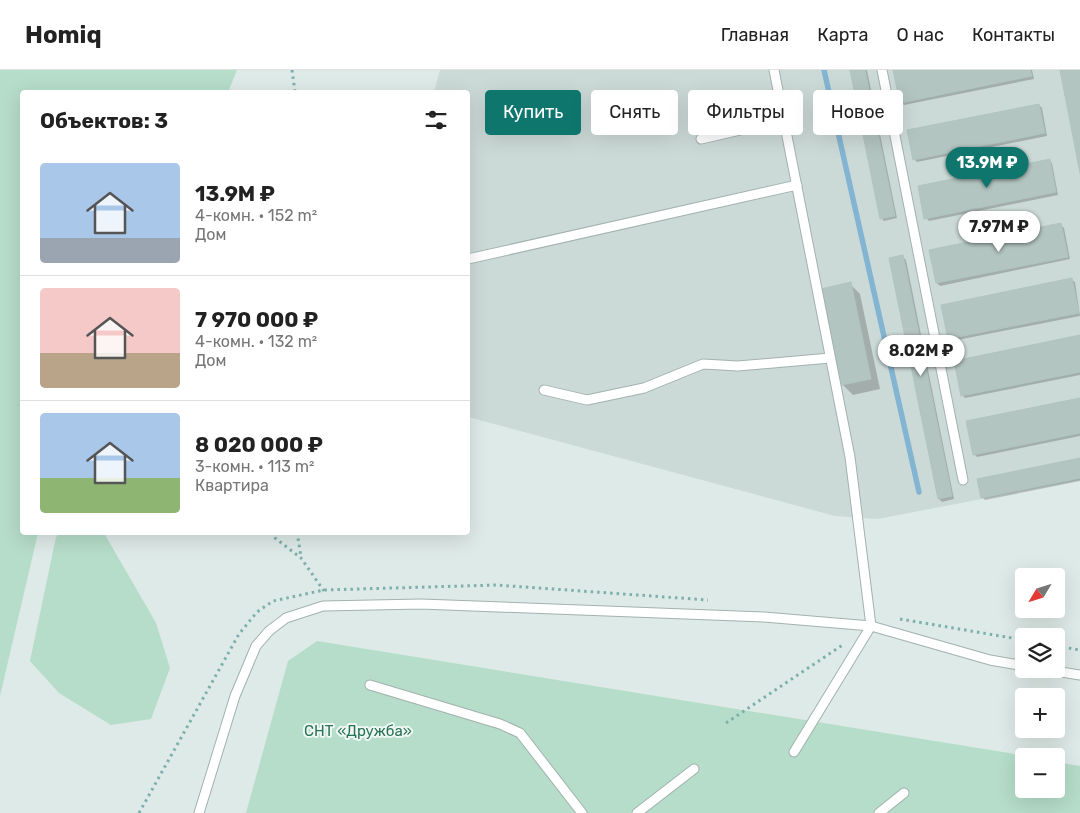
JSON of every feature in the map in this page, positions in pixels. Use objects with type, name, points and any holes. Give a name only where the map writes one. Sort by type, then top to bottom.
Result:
[{"type":"lane","points":[[774,70],[778,90]]},
{"type":"lane","points":[[882,70],[963,480]]},
{"type":"lane","points":[[701,139],[718,135]]},
{"type":"lane","points":[[787,135],[850,457],[871,626],[794,752]]},
{"type":"lane","points":[[470,259],[797,185]]},
{"type":"lane","points":[[544,390],[587,400],[644,388],[703,364],[738,366],[830,358]]},
{"type":"lane","points":[[198,813],[235,696],[256,646],[269,631],[286,618],[323,606],[421,604],[764,617],[871,626],[990,660],[1015,664]]},
{"type":"lane","points":[[1065,673],[1080,675]]},
{"type":"lane","points":[[370,685],[500,724],[520,733],[582,813]]},
{"type":"lane","points":[[637,813],[694,769]]},
{"type":"lane","points":[[879,813],[904,793]]},
{"type":"path","points":[[292,70],[295,90]]},
{"type":"path","points":[[273,535],[301,558],[324,590],[323,606]]},
{"type":"path","points":[[297,535],[301,558]]},
{"type":"path","points":[[139,813],[239,634],[257,612],[273,601],[324,590],[496,585],[715,600]]},
{"type":"path","points":[[898,619],[1015,638]]},
{"type":"path","points":[[726,723],[847,642]]},
{"type":"path","points":[[1065,648],[1080,650]]},
{"type":"shaded area","points":[[440,70],[1080,70],[1080,480],[878,519],[835,516],[470,418],[470,90],[435,90]]},
{"type":"green space","points":[[0,70],[237,70],[229,90],[20,90],[20,535],[38,535],[0,696]]},
{"type":"green space","points":[[58,535],[105,535],[156,623],[170,668],[151,719],[111,725],[59,693],[30,661],[56,537]]},
{"type":"green space","name":"СНТ «Дружба»","points":[[317,641],[1015,754],[1015,798],[1065,798],[1065,764],[1080,766],[1080,813],[246,813],[288,661]]},
{"type":"building","points":[[850,70],[865,70],[869,90],[854,90]]},
{"type":"building","points":[[893,70],[1030,70],[1032,76],[903,102],[903,90],[897,90]]},
{"type":"building","points":[[1060,70],[1080,70],[1080,173]]},
{"type":"building","points":[[1039,104],[1045,133],[913,160],[907,130]]},
{"type":"building","points":[[863,135],[878,135],[895,216],[880,219]]},
{"type":"building","points":[[1050,159],[1056,192],[924,219],[918,186]]},
{"type":"building","points":[[1061,223],[1068,257],[936,283],[929,250]]},
{"type":"building","points":[[903,255],[952,496],[938,499],[889,258]]},
{"type":"building","points":[[1072,278],[1079,313],[948,339],[941,305]]},
{"type":"building","points":[[851,282],[871,379],[842,385],[821,289]]},
{"type":"building","points":[[1080,335],[1080,372],[961,396],[954,361]]},
{"type":"building","points":[[1080,398],[1080,433],[973,455],[966,421]]},
{"type":"building","points":[[1080,458],[1080,478],[981,498],[977,479]]},
{"type":"waterway","points":[[824,70],[919,492]]}]
